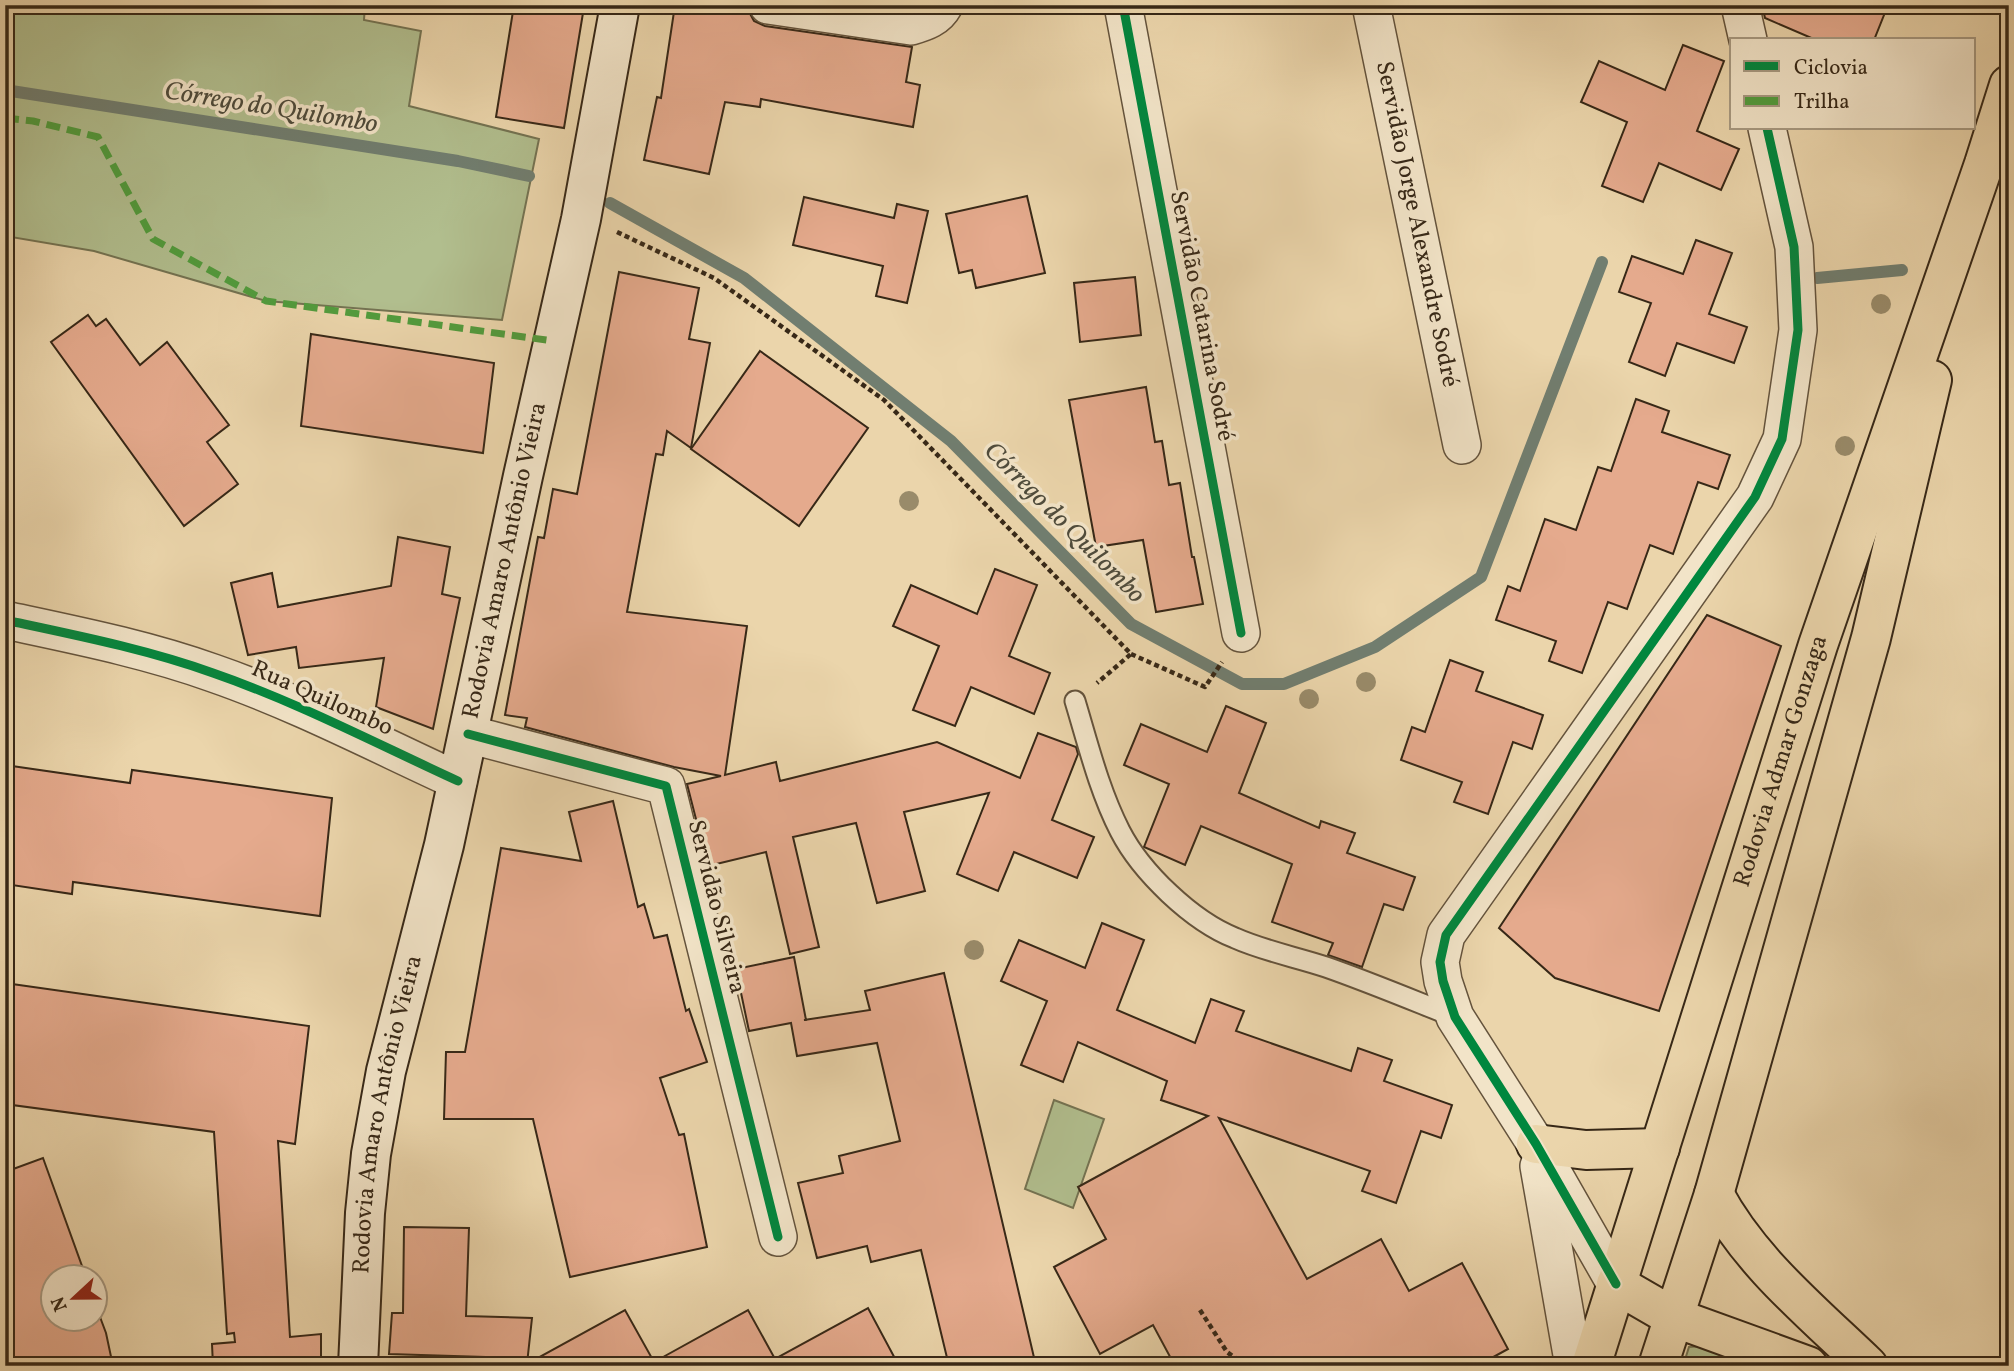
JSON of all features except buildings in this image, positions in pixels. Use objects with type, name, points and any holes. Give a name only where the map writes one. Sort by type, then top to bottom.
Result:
[{"type":"main road","name":"Rodovia Amaro Antônio Vieira","points":[[358,1366],[365,1213],[371,1154],[386,1071],[444,845],[581,219],[620,5]]},
{"type":"main road","name":"Rodovia Admar Gonzaga","points":[[1591,1366],[1818,645],[2009,85]]},
{"type":"main road","name":"Rodovia Admar Gonzaga","points":[[1658,1366],[1714,1194],[1871,638],[1984,164]]},
{"type":"main road","points":[[1536,1144],[1586,1150],[1660,1148]]},
{"type":"main road","points":[[1714,1194],[1726,1217],[1744,1241],[1783,1285],[1868,1366]]},
{"type":"main road","points":[[1616,1284],[1673,1317],[1808,1366]]},
{"type":"street","points":[[768,5],[911,26],[924,23],[940,14],[944,5]]},
{"type":"street","name":"Servidão Catarina Sodré","points":[[1123,5],[1241,633]]},
{"type":"street","name":"Servidão Jorge Alexandre Sodré","points":[[1371,5],[1462,445]]},
{"type":"street","points":[[1740,5],[1748,38]]},
{"type":"street","points":[[1616,1284],[1536,1144],[1455,1017],[1443,981],[1440,962],[1446,935],[1755,497],[1782,439],[1798,316],[1794,247],[1767,130]]},
{"type":"street","name":"Rua Quilombo","points":[[5,620],[135,649],[213,673],[285,702],[458,781]]},
{"type":"street","name":"Servidão Silveira","points":[[468,734],[666,786],[778,1237]]},
{"type":"street","points":[[1536,1144],[1574,1366]]},
{"type":"lane","points":[[1074,701],[1106,797],[1121,831],[1140,860],[1185,907],[1215,929],[1235,939],[1334,970],[1455,1017]]},
{"type":"path","points":[[581,219],[632,237],[714,278],[884,400],[1131,654],[1205,687]]},
{"type":"path","points":[[1074,701],[1131,654]]},
{"type":"path","points":[[1200,1310],[1227,1352],[1246,1366]]},
{"type":"green space","points":[[5,5],[365,5],[364,20],[421,31],[409,106],[539,139],[502,320],[266,301],[94,251],[5,236]]},
{"type":"green space","points":[[1054,1100],[1104,1119],[1073,1208],[1025,1189]]},
{"type":"green space","points":[[1735,1344],[1784,1366],[1683,1366],[1689,1347]]},
{"type":"waterway","name":"Córrego do Quilombo","points":[[5,90],[458,161],[529,176]]},
{"type":"waterway","name":"Córrego do Quilombo","points":[[610,203],[744,278],[951,441],[1131,624],[1242,684],[1284,684],[1375,647],[1481,577],[1602,262]]},
{"type":"waterway","name":"Córrego do Quilombo","points":[[1817,278],[1902,270]]},
{"type":"marked path","points":[[5,118],[33,121],[98,137],[153,239],[266,301],[553,341]]},
{"type":"cycle path","points":[[1123,5],[1241,633]]},
{"type":"cycle path","points":[[1616,1284],[1536,1144],[1455,1017],[1443,981],[1440,962],[1446,935],[1755,497],[1782,439],[1798,330],[1794,247],[1767,130]]},
{"type":"cycle path","points":[[5,620],[188,664],[306,710],[458,781]]},
{"type":"cycle path","points":[[468,734],[666,786],[778,1237]]}]
